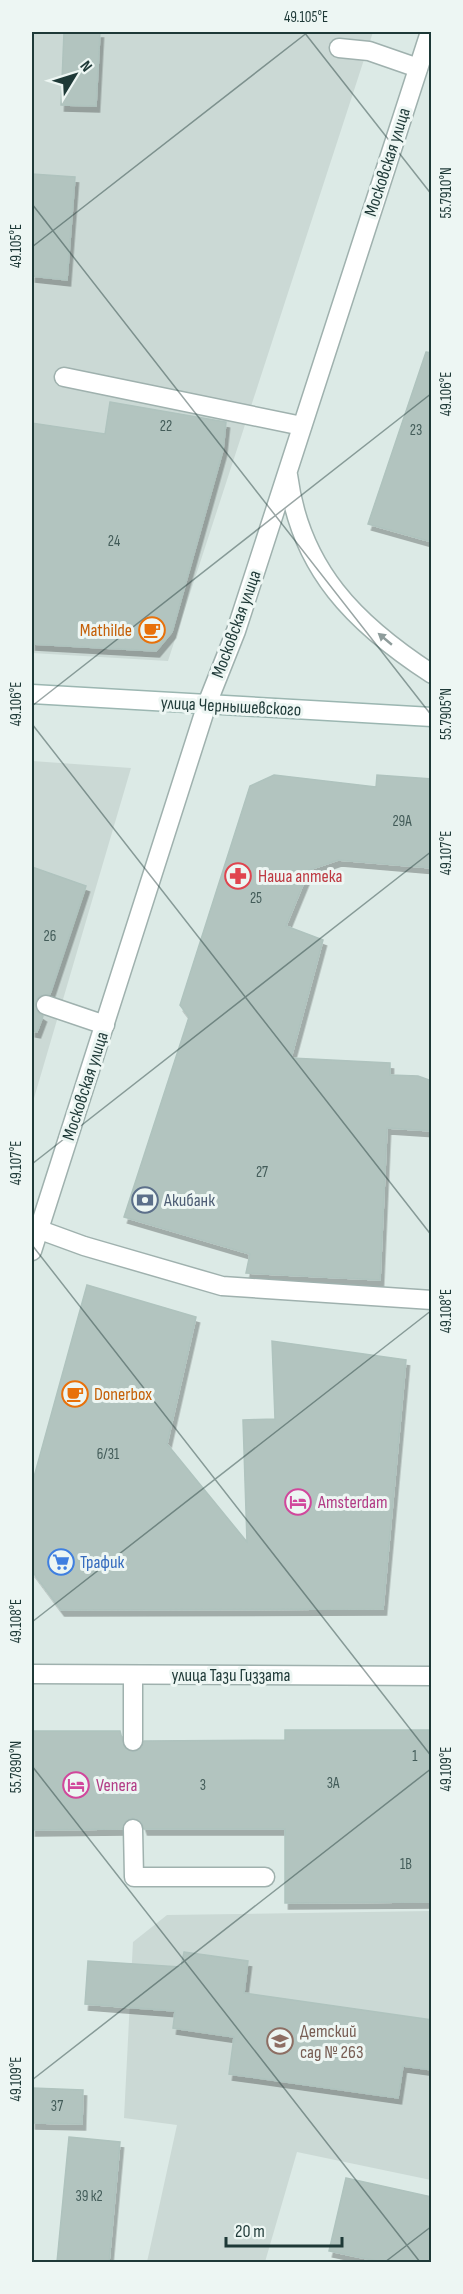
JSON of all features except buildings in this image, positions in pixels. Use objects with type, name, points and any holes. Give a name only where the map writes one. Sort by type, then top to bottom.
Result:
[{"type":"street","name":"Московская улица","points":[[32,1251],[36,1228],[105,1025],[207,704],[236,631],[430,32]]},
{"type":"street","points":[[339,48],[369,51],[418,68]]},
{"type":"street","points":[[64,377],[302,426]]},
{"type":"street","points":[[288,471],[292,506],[303,538],[330,587],[383,638],[432,674]]},
{"type":"street","name":"улица Чернышевского","points":[[32,694],[432,717]]},
{"type":"street","points":[[46,1005],[105,1025]]},
{"type":"street","points":[[36,1228],[84,1246],[222,1286],[432,1300]]},
{"type":"street","name":"улица Тази Гиззата","points":[[32,1674],[432,1676]]},
{"type":"street","points":[[133,1675],[133,1741]]},
{"type":"street","points":[[134,1829],[134,1877],[265,1877]]},
{"type":"shaded area","points":[[32,32],[373,32],[168,661],[32,653]]},
{"type":"shaded area","points":[[32,761],[131,768],[32,1105]]},
{"type":"shaded area","name":"Детский сад № 263","points":[[431,1911],[431,2180],[297,2152],[265,2262],[147,2262],[177,2125],[124,2118],[133,1942],[167,1915]]},
{"type":"place","name":"Mathilde","points":[[152,630]]},
{"type":"place","name":"Наша аптека","points":[[238,876]]},
{"type":"place","name":"Акибанк","points":[[145,1200]]},
{"type":"place","name":"Donerbox","points":[[75,1394]]},
{"type":"place","name":"Amsterdam","points":[[298,1502]]},
{"type":"place","name":"Трафик","points":[[61,1562]]},
{"type":"place","name":"Venera","points":[[76,1785]]},
{"type":"place","name":"Детский сад № 263","points":[[280,2041]]}]
